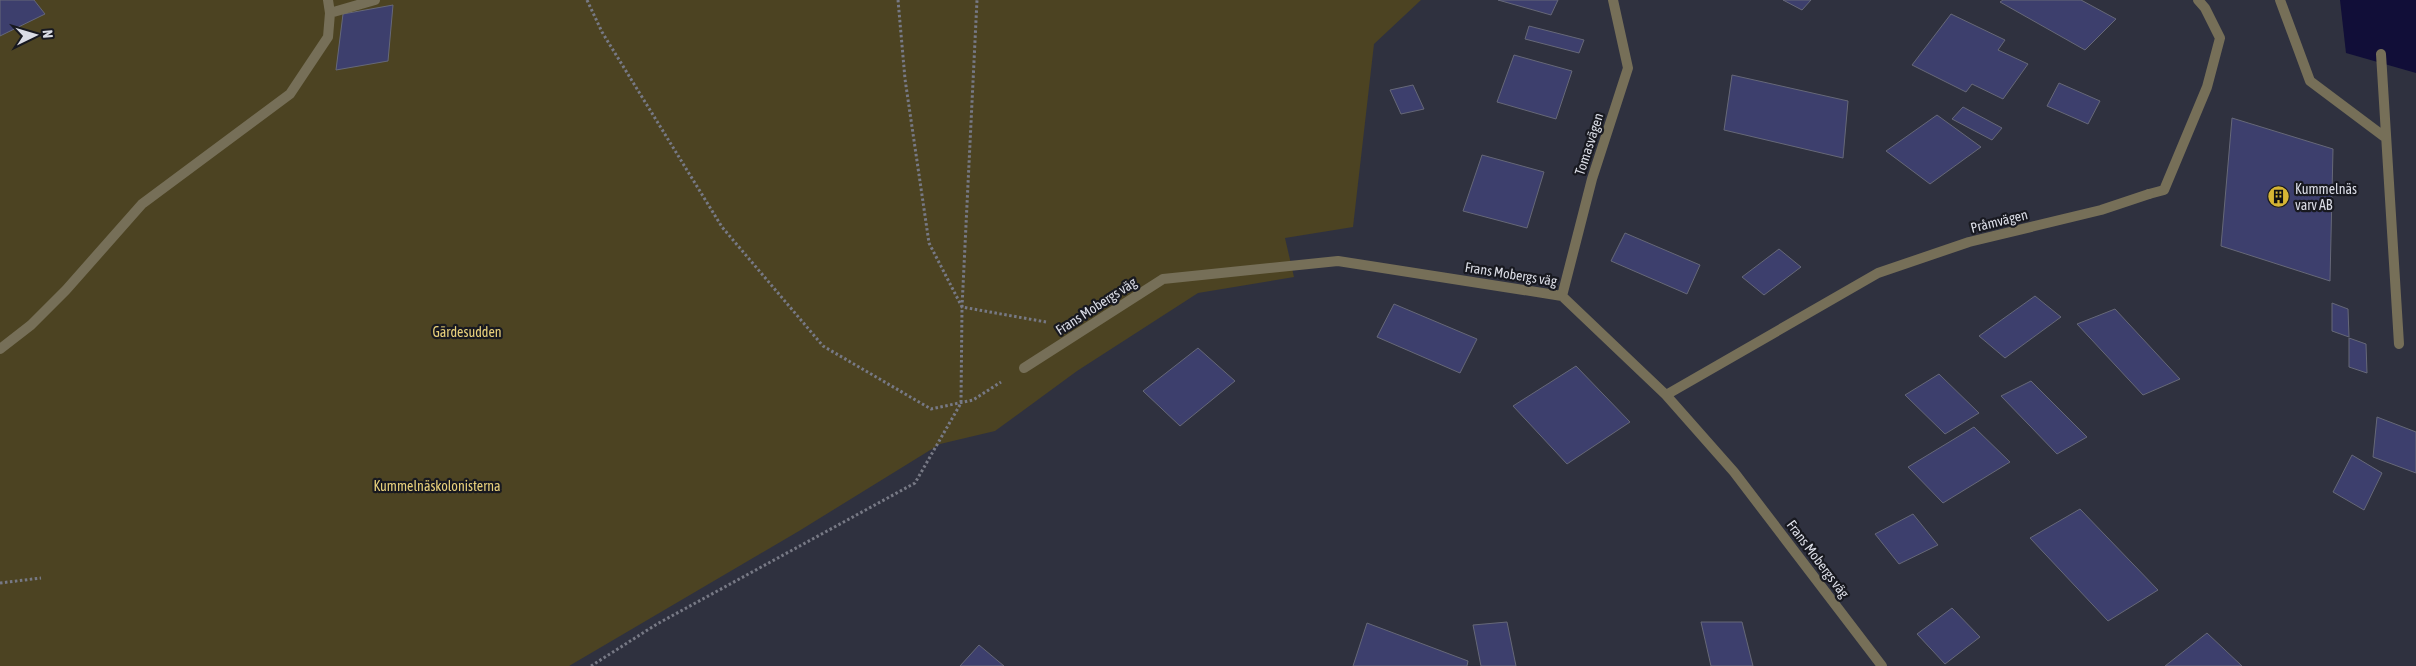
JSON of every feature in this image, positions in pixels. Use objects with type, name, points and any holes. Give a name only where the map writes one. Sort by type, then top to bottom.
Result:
[{"type":"street","points":[[0,349],[31,324],[66,290],[142,204],[290,94],[316,59],[328,37],[330,13],[328,0]]},
{"type":"street","points":[[330,13],[375,0]]},
{"type":"street","name":"Tomasvägen","points":[[1562,296],[1592,180],[1628,68],[1613,0]]},
{"type":"street","name":"Pråmvägen","points":[[1666,395],[1878,273],[1969,242],[2102,210],[2164,190],[2207,87],[2220,38],[2205,8],[2198,0]]},
{"type":"street","points":[[2280,0],[2310,81],[2386,138]]},
{"type":"street","points":[[2381,54],[2400,344]]},
{"type":"street","name":"Frans Mobergs väg","points":[[1024,368],[1163,279],[1338,261],[1562,296],[1666,395],[1734,472],[1882,666]]},
{"type":"path","points":[[587,0],[602,32],[722,227],[822,346],[931,409],[973,400],[1024,368]]},
{"type":"path","points":[[898,0],[905,79],[929,243],[962,307]]},
{"type":"path","points":[[591,666],[657,624],[915,483],[961,403],[962,307],[976,0]]},
{"type":"path","points":[[962,307],[1085,329]]},
{"type":"path","points":[[0,583],[41,578]]},
{"type":"green space","name":"Gärdesudden","points":[[34,0],[1421,0],[1374,44],[1353,227],[1285,238],[1294,277],[1198,293],[1077,371],[995,431],[940,444],[799,531],[569,666],[0,666],[0,36],[45,14]]},
{"type":"shaded area","points":[[2340,0],[2416,0],[2416,73],[2346,53]]},
{"type":"building","points":[[0,0],[34,0],[45,14],[0,36]]},
{"type":"building","points":[[1498,0],[1558,0],[1551,15]]},
{"type":"building","points":[[1783,0],[1811,0],[1802,10]]},
{"type":"building","points":[[2003,0],[2081,0],[2116,19],[2085,50],[2000,2]]},
{"type":"building","points":[[393,5],[388,61],[336,70],[343,14]]},
{"type":"building","points":[[1951,14],[2005,40],[1998,50],[2028,64],[2003,99],[1972,84],[1966,92],[1912,65]]},
{"type":"building","points":[[1529,26],[1584,40],[1579,53],[1525,39]]},
{"type":"building","points":[[1514,55],[1572,71],[1556,119],[1497,102]]},
{"type":"building","points":[[1732,75],[1848,101],[1843,158],[1724,130]]},
{"type":"building","points":[[2059,83],[2100,101],[2088,124],[2047,106]]},
{"type":"building","points":[[1413,85],[1424,109],[1401,114],[1390,90]]},
{"type":"building","points":[[1963,107],[2002,128],[1992,140],[1952,119]]},
{"type":"building","points":[[1937,115],[1981,147],[1930,184],[1886,151]]},
{"type":"building","name":"Kummelnäs varv AB","points":[[2232,118],[2333,149],[2330,281],[2221,246]]},
{"type":"building","points":[[1482,155],[1544,172],[1527,228],[1463,211]]},
{"type":"building","points":[[1625,233],[1700,265],[1687,294],[1611,261]]},
{"type":"building","points":[[1779,249],[1801,267],[1764,295],[1742,277]]},
{"type":"building","points":[[2035,296],[2061,317],[2005,358],[1979,336]]},
{"type":"building","points":[[2332,303],[2348,309],[2349,337],[2332,331]]},
{"type":"building","points":[[1394,304],[1477,339],[1460,373],[1377,337]]},
{"type":"building","points":[[2115,309],[2180,379],[2143,395],[2077,324]]},
{"type":"building","points":[[2349,338],[2366,344],[2367,373],[2349,367]]},
{"type":"building","points":[[1198,348],[1235,381],[1180,426],[1143,391]]},
{"type":"building","points":[[1576,366],[1630,422],[1567,464],[1513,406]]},
{"type":"building","points":[[1939,374],[1979,413],[1945,434],[1905,395]]},
{"type":"building","points":[[2031,381],[2087,437],[2057,454],[2001,396]]},
{"type":"building","points":[[2377,417],[2416,432],[2416,473],[2373,457]]},
{"type":"building","points":[[1974,427],[2010,462],[1943,503],[1908,467]]},
{"type":"building","points":[[2352,455],[2382,473],[2364,510],[2333,492]]},
{"type":"building","points":[[2080,509],[2158,590],[2108,621],[2030,538]]},
{"type":"building","points":[[1913,514],[1938,545],[1899,564],[1875,534]]},
{"type":"building","points":[[1952,608],[1980,637],[1945,664],[1917,634]]},
{"type":"building","points":[[1507,622],[1516,666],[1481,666],[1473,625]]},
{"type":"building","points":[[1701,622],[1742,622],[1753,666],[1711,666]]},
{"type":"building","points":[[1367,623],[1468,661],[1467,666],[1353,666]]},
{"type":"building","points":[[2207,633],[2242,666],[2165,666]]},
{"type":"building","points":[[979,645],[1004,666],[960,666]]},
{"type":"place","name":"Kummelnäs varv AB","points":[[2279,197]]},
{"type":"park label","name":"Kummelnäskolonisterna","points":[[437,486]]}]
